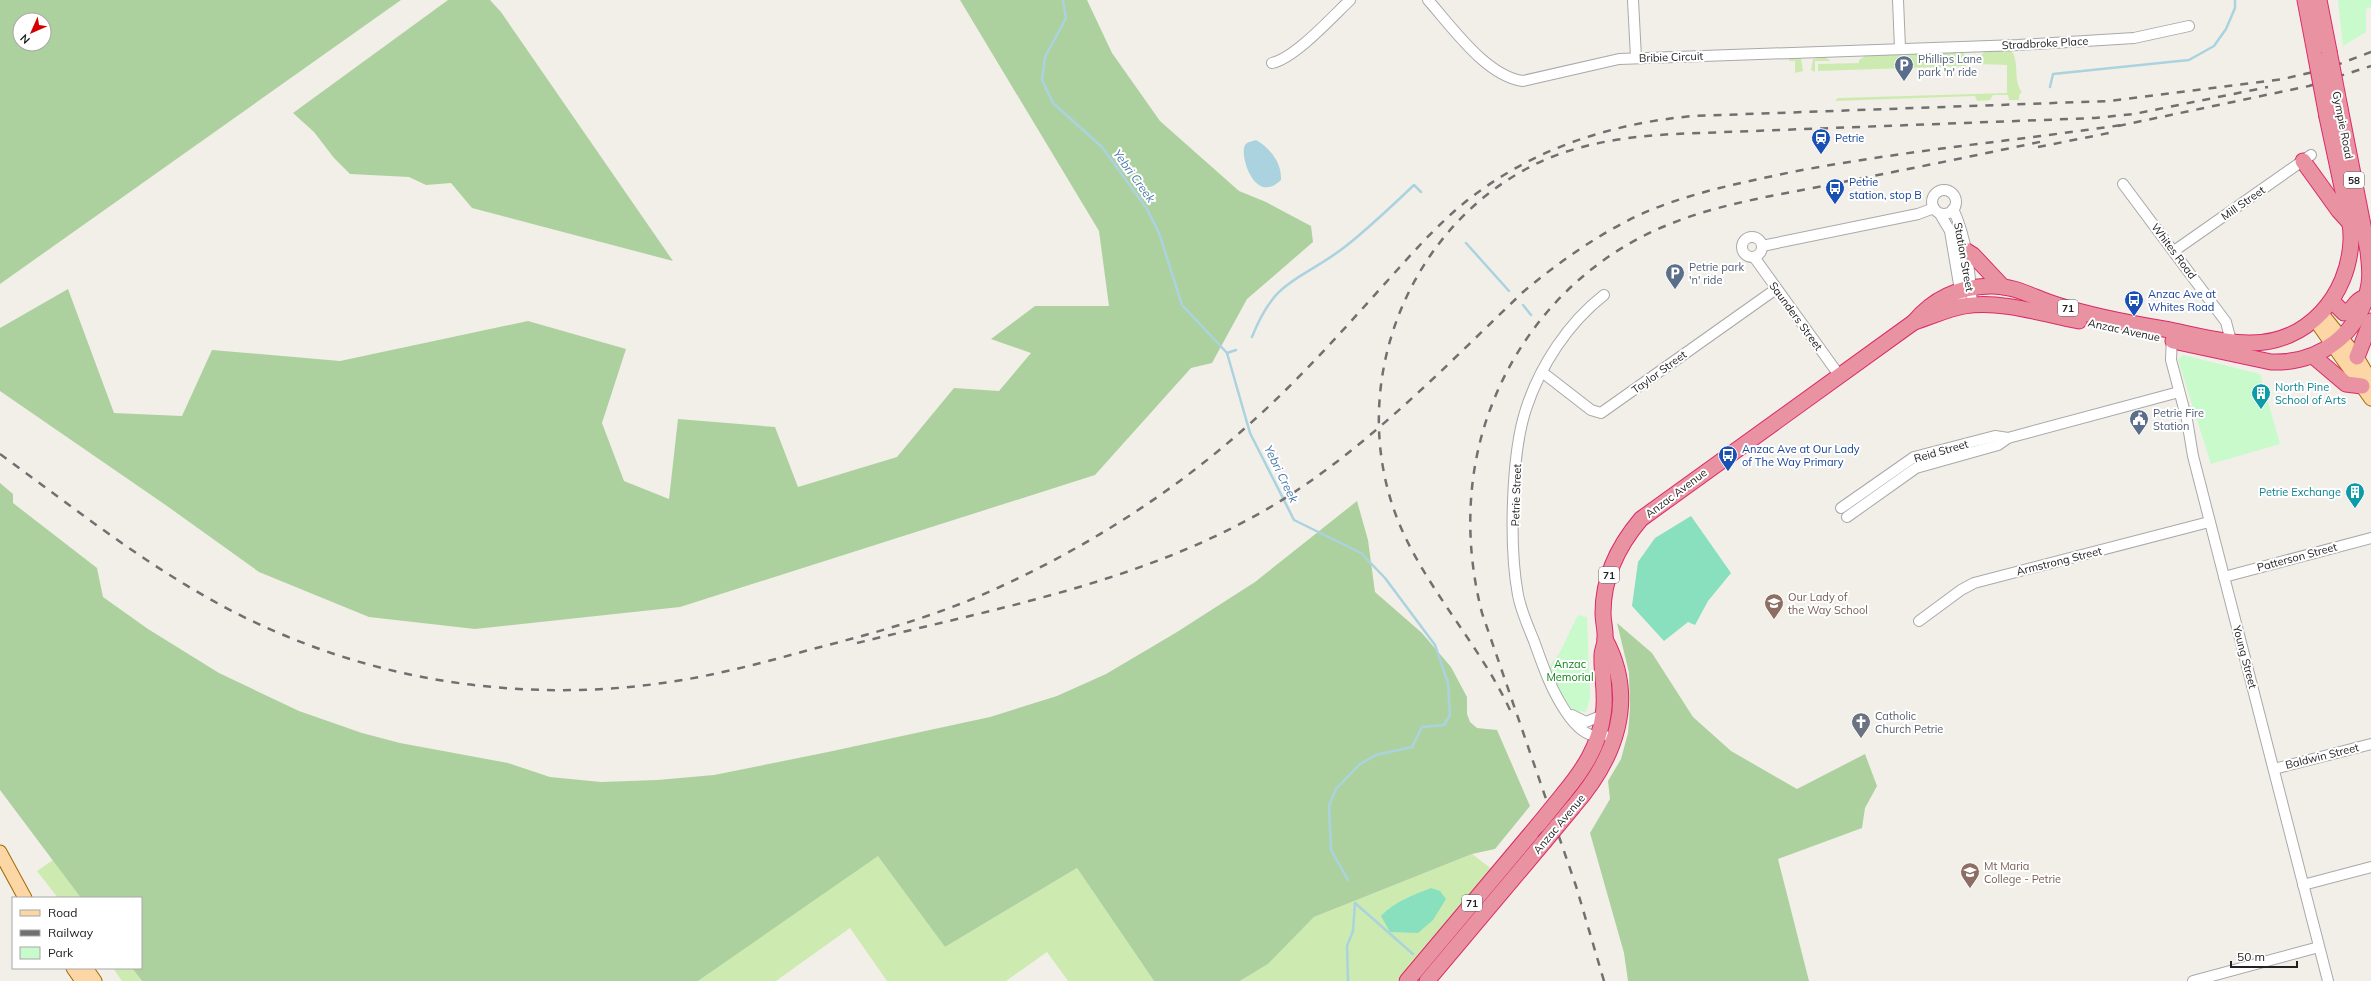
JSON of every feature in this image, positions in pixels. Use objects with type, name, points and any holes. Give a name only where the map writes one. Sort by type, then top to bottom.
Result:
[{"type":"highway","name":"Gympie Road","points":[[2305,0],[2340,108],[2368,251],[2369,289],[2355,322],[2337,341]]},
{"type":"highway","name":"Gympie Road","points":[[2318,317],[2332,300],[2342,284],[2349,264],[2351,238],[2350,223],[2327,117],[2319,0]]},
{"type":"highway","points":[[2307,158],[2339,211],[2350,223]]},
{"type":"highway","points":[[1965,250],[1973,255],[2003,286]]},
{"type":"highway","name":"Anzac Avenue","points":[[1407,981],[1538,825],[1587,762],[1598,737],[1604,715],[1605,691],[1602,655],[1606,639],[1603,614],[1607,580],[1620,548],[1637,524],[1665,501],[1914,322],[1925,308],[1933,302],[1966,289],[2003,286],[2020,290],[2070,309],[2271,362],[2288,362],[2313,356],[2337,341]]},
{"type":"highway","points":[[2332,300],[2344,313],[2350,311],[2357,301],[2369,289]]},
{"type":"highway","name":"Anzac Avenue","points":[[1914,322],[1967,306],[2007,306],[2172,336],[2249,343],[2277,339],[2296,332],[2318,317]]},
{"type":"highway","points":[[2357,357],[2371,321]]},
{"type":"highway","points":[[2313,356],[2346,384],[2366,384]]},
{"type":"highway","name":"Anzac Avenue","points":[[1427,981],[1599,774],[1609,754],[1618,727],[1620,702],[1614,654],[1606,639]]},
{"type":"main road","points":[[2318,317],[2337,341],[2366,384]]},
{"type":"main road","points":[[2337,341],[2357,357],[2371,399]]},
{"type":"main road","points":[[0,852],[14,874],[26,897]]},
{"type":"main road","points":[[14,874],[33,897]]},
{"type":"main road","points":[[74,969],[82,981]]},
{"type":"main road","points":[[87,969],[95,981]]},
{"type":"street","points":[[1272,63],[1279,61],[1294,51],[1350,0]]},
{"type":"street","name":"Bribie Circuit","points":[[1428,0],[1486,63],[1508,78],[1523,81],[1585,66],[1636,58],[1900,48]]},
{"type":"street","points":[[1633,0],[1636,58]]},
{"type":"street","points":[[1898,0],[1900,48]]},
{"type":"street","name":"Stradbroke Place","points":[[1900,48],[2134,38],[2169,32],[2189,26]]},
{"type":"street","name":"Mill Street","points":[[2174,251],[2307,158]]},
{"type":"street","name":"Whites Road","points":[[2123,184],[2226,322],[2231,341]]},
{"type":"street","points":[[1762,246],[1918,214],[1937,211],[1947,213],[1953,209],[1955,203],[1953,196],[1944,191],[1935,195],[1932,202],[1937,211]]},
{"type":"street","name":"Station Street","points":[[1953,209],[1965,250],[1967,306]]},
{"type":"street","name":"Station Street","points":[[1937,211],[1950,231],[1966,289]]},
{"type":"street","points":[[1751,237],[1757,238],[1762,246],[1759,254],[1754,257],[1748,256],[1744,252],[1743,245],[1745,240],[1751,237]]},
{"type":"street","name":"Saunders Street","points":[[1754,257],[1839,375]]},
{"type":"street","name":"Taylor Street","points":[[1542,372],[1591,410],[1601,413],[1776,289]]},
{"type":"street","name":"Petrie Street","points":[[1598,737],[1582,730],[1571,721],[1553,693],[1524,616],[1518,596],[1516,575],[1514,502],[1518,449],[1526,408],[1551,355],[1579,319],[1604,295]]},
{"type":"street","name":"Young Street","points":[[2172,336],[2171,360],[2209,522],[2328,981]]},
{"type":"street","name":"Reid Street","points":[[1847,517],[1916,468],[1998,445],[2008,438],[2179,392]]},
{"type":"street","name":"Reid Street","points":[[1841,508],[1914,457],[1995,436],[2008,438]]},
{"type":"street","name":"Armstrong Street","points":[[1919,621],[1961,590],[1974,583],[2209,522]]},
{"type":"street","name":"Patterson Street","points":[[2224,576],[2371,538]]},
{"type":"street","name":"Petrie Street","points":[[1565,711],[1586,722],[1604,715]]},
{"type":"street","points":[[1598,737],[1618,727]]},
{"type":"street","name":"Baldwin Street","points":[[2274,769],[2371,744]]},
{"type":"street","points":[[2303,885],[2371,867]]},
{"type":"street","points":[[2193,981],[2319,947]]},
{"type":"green space","points":[[0,0],[401,0],[0,284]]},
{"type":"green space","points":[[448,0],[490,0],[501,12],[673,261],[472,208],[451,183],[426,185],[409,177],[350,174],[334,158],[314,132],[293,113]]},
{"type":"green space","points":[[960,0],[1087,0],[1112,53],[1160,121],[1239,191],[1266,202],[1311,226],[1313,242],[1247,299],[1212,363],[1191,368],[1095,475],[680,607],[475,629],[369,617],[259,572],[167,506],[0,391],[0,328],[68,289],[114,413],[182,416],[212,350],[340,361],[528,321],[626,349],[602,423],[624,481],[669,499],[678,419],[775,427],[798,487],[897,457],[954,388],[999,391],[1031,353],[991,339],[1035,306],[1109,306],[1099,231]]},
{"type":"green space","points":[[2338,0],[2371,0],[2371,7],[2366,9],[2366,32],[2343,46]]},
{"type":"green space","points":[[1994,49],[2010,49],[2015,59],[2017,82],[2022,92],[2019,95],[2019,100],[2009,100],[2008,95],[1993,95],[1990,100],[1977,101],[1975,96],[1835,101],[1838,98],[2007,93],[2007,65],[1979,64],[1982,54],[1985,52]]},
{"type":"green space","points":[[1962,52],[1968,58],[1966,66],[1818,71],[1818,64],[1859,63],[1859,60],[1867,55]]},
{"type":"green space","points":[[1825,57],[1831,61],[1815,61],[1815,72],[1811,70],[1813,59]]},
{"type":"green space","points":[[1789,58],[1801,58],[1803,71],[1795,73],[1795,61],[1789,61]]},
{"type":"green space","points":[[2183,355],[2260,374],[2280,444],[2211,464],[2178,360]]},
{"type":"green space","points":[[0,483],[13,494],[13,503],[97,568],[103,597],[148,629],[219,673],[299,711],[362,733],[400,743],[508,763],[550,777],[601,782],[657,780],[714,775],[990,717],[1057,696],[1106,674],[1177,632],[1255,582],[1357,501],[1368,540],[1375,592],[1422,633],[1451,667],[1467,697],[1467,714],[1470,722],[1477,728],[1497,730],[1530,806],[1495,849],[1472,854],[1314,917],[1268,964],[1240,981],[1154,981],[1077,868],[945,947],[878,856],[698,981],[142,981],[133,969],[142,969],[142,897],[80,897],[0,790]]},
{"type":"green space","points":[[1691,516],[1731,573],[1708,601],[1695,625],[1688,622],[1664,641],[1632,606],[1638,562],[1655,538]]},
{"type":"green space","name":"Anzac Memorial","points":[[1578,615],[1587,617],[1590,698],[1586,712],[1573,711],[1553,681],[1549,667],[1559,654]]},
{"type":"green space","points":[[1617,623],[1652,653],[1693,717],[1731,751],[1797,789],[1865,754],[1877,786],[1865,808],[1862,828],[1778,859],[1809,981],[1628,981],[1624,953],[1590,833],[1610,799],[1608,781],[1621,759],[1628,733],[1630,708],[1629,673]]},
{"type":"green space","points":[[1472,854],[1493,870],[1397,981],[1240,981],[1268,964],[1314,917]]},
{"type":"green space","points":[[878,855],[945,947],[1077,868],[1154,981],[1068,981],[1047,952],[1006,981],[887,981],[850,928],[776,981],[698,981]]},
{"type":"green space","points":[[53,860],[80,897],[57,897],[37,871]]},
{"type":"green space","points":[[1431,888],[1440,891],[1446,899],[1433,920],[1418,933],[1390,932],[1381,916],[1398,903]]},
{"type":"green space","points":[[114,969],[133,969],[142,981],[122,981]]},
{"type":"water","points":[[1256,140],[1266,147],[1277,162],[1281,174],[1281,180],[1272,186],[1264,187],[1257,183],[1251,176],[1247,167],[1244,158],[1245,145]]},
{"type":"waterway","name":"Yebri Creek","points":[[1063,0],[1066,18],[1045,57],[1042,80],[1053,103],[1102,147],[1147,209],[1159,233],[1182,305],[1227,353],[1250,433],[1294,520],[1361,553],[1385,578],[1435,645],[1448,683],[1450,715],[1444,725],[1422,727],[1412,747],[1376,755],[1360,764],[1336,789],[1329,806],[1331,850],[1348,880]]},
{"type":"waterway","points":[[2050,87],[2053,74],[2189,60],[2214,46],[2226,29],[2235,8],[2235,0]]},
{"type":"waterway","points":[[1252,337],[1270,302],[1280,291],[1291,282],[1330,258],[1346,246],[1414,185],[1421,192]]},
{"type":"waterway","points":[[1466,243],[1509,291]]},
{"type":"waterway","points":[[1523,305],[1531,315]]},
{"type":"waterway","points":[[1227,353],[1236,350]]},
{"type":"waterway","points":[[1355,903],[1413,954]]},
{"type":"waterway","name":"Yebri Creek","points":[[1348,981],[1347,946],[1353,931],[1355,903]]},
{"type":"railway","points":[[0,454],[103,530],[173,577],[247,619],[286,636],[332,653],[380,668],[478,686],[577,690],[627,687],[676,681],[776,659],[925,617],[993,590],[1060,557],[1093,538],[1157,497],[1187,475],[1217,452],[1263,412],[1348,325],[1426,238],[1463,203],[1501,176],[1553,150],[1607,131],[1664,119],[1693,116],[2109,101],[2283,79],[2326,69],[2371,52]]},
{"type":"railway","points":[[2118,126],[2309,86],[2371,66]]},
{"type":"railway","points":[[1510,710],[1497,684],[1432,585],[1404,534],[1393,507],[1382,458],[1379,409],[1385,361],[1399,314],[1421,270],[1449,231],[1485,197],[1526,169],[1543,160],[1561,153],[1598,143],[1635,137],[1674,134],[2095,118],[2134,114],[2268,87]]},
{"type":"railway","points":[[857,643],[1027,602],[1082,586],[1137,568],[1191,547],[1243,522],[1293,493],[1355,448],[1441,372],[1523,292],[1550,270],[1608,231],[1658,207],[1695,195],[1792,172],[1915,152],[2122,125]]},
{"type":"railway","points":[[2038,147],[2114,132]]},
{"type":"railway","points":[[1604,981],[1576,886],[1482,613],[1476,587],[1470,533],[1473,480],[1477,453],[1484,427],[1506,372],[1542,319],[1563,295],[1587,273],[1613,254],[1640,238],[1670,224],[1709,210],[1750,200],[2044,141]]},
{"type":"place","name":"Phillips Lane park 'n' ride","points":[[1904,82]]},
{"type":"place","name":"Petrie","points":[[1821,155]]},
{"type":"place","name":"Petrie station, stop B","points":[[1835,205]]},
{"type":"place","name":"Petrie park 'n' ride","points":[[1675,290]]},
{"type":"place","name":"Anzac Ave at Whites Road","points":[[2134,317]]},
{"type":"place","name":"North Pine School of Arts","points":[[2261,410]]},
{"type":"place","name":"Petrie Fire Station","points":[[2139,436]]},
{"type":"place","name":"Anzac Ave at Our Lady of The Way Primary","points":[[1728,472]]},
{"type":"place","name":"Petrie Exchange","points":[[2355,509]]},
{"type":"place","name":"Our Lady of the Way School","points":[[1774,620]]},
{"type":"place","name":"Catholic Church Petrie","points":[[1861,739]]},
{"type":"place","name":"Mt Maria College - Petrie","points":[[1970,889]]}]
